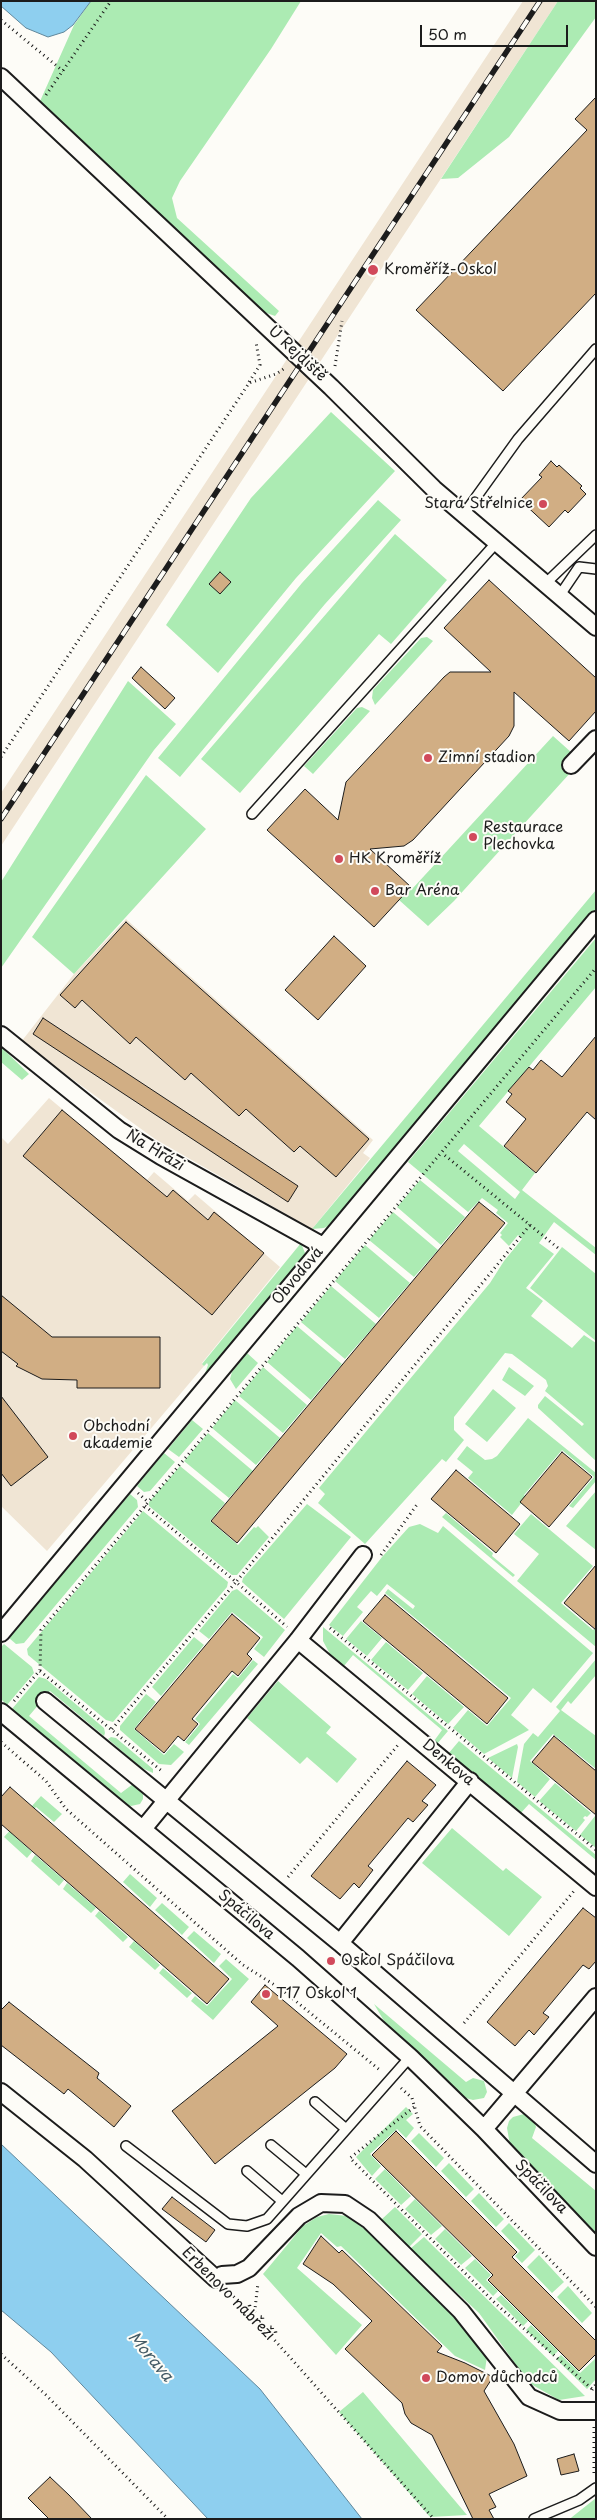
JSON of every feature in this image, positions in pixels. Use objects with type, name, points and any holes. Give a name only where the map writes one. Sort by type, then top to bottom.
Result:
[{"type":"street","name":"U Rejdiště","points":[[1,77],[37,108],[331,387],[434,489],[596,627]]},
{"type":"street","points":[[572,765],[596,740]]},
{"type":"street","name":"Obvodová","points":[[1,1633],[596,920]]},
{"type":"street","name":"Na Hrázi","points":[[1,1035],[119,1130],[160,1156],[323,1246]]},
{"type":"street","points":[[143,1829],[294,1634],[369,1559]]},
{"type":"street","name":"Denkova","points":[[294,1634],[596,1887]]},
{"type":"street","points":[[45,1701],[340,1943],[513,2095],[596,2164]]},
{"type":"street","name":"Spáčilova","points":[[6,1709],[143,1829],[298,1958],[410,2057],[484,2128],[572,2219],[596,2247]]},
{"type":"street","points":[[340,1943],[470,1781]]},
{"type":"street","points":[[484,2128],[596,1997]]},
{"type":"street","name":"Erbenovo nábřeží","points":[[1,2092],[86,2159],[219,2277]]},
{"type":"street","points":[[219,2277],[237,2274],[249,2268],[299,2216],[321,2203],[345,2204],[369,2220],[461,2311],[529,2397],[560,2412],[595,2411]]},
{"type":"lane","points":[[464,514],[518,439],[596,349]]},
{"type":"lane","points":[[546,584],[596,535]]},
{"type":"lane","points":[[252,814],[497,542]]},
{"type":"lane","points":[[560,595],[580,567],[596,569]]},
{"type":"lane","points":[[126,2146],[228,2224],[247,2226],[267,2219],[410,2057]]},
{"type":"lane","points":[[315,2102],[346,2129]]},
{"type":"lane","points":[[271,2145],[306,2174]]},
{"type":"lane","points":[[248,2171],[282,2201]]},
{"type":"lane","points":[[534,2519],[579,2500],[595,2489]]},
{"type":"path","points":[[37,108],[111,1]]},
{"type":"path","points":[[1,20],[63,71]]},
{"type":"path","points":[[331,387],[342,321]]},
{"type":"path","points":[[1,757],[249,383],[260,365],[256,340]]},
{"type":"path","points":[[249,383],[283,370],[296,354]]},
{"type":"path","points":[[6,1709],[40,1670],[41,1630],[596,968]]},
{"type":"path","points":[[442,1153],[558,1248]]},
{"type":"path","points":[[112,1730],[530,1225]]},
{"type":"path","points":[[369,1559],[418,1503]]},
{"type":"path","points":[[145,1506],[236,1582],[294,1634]]},
{"type":"path","points":[[326,1625],[596,1850]]},
{"type":"path","points":[[40,1670],[163,1772]]},
{"type":"path","points":[[288,1877],[403,1738]]},
{"type":"path","points":[[1,1742],[46,1781],[66,1809],[243,1965],[281,1989],[412,2098],[420,2126],[596,2307]]},
{"type":"path","points":[[464,2023],[578,1886]]},
{"type":"path","points":[[414,2106],[350,2158],[495,2303],[592,2389],[595,2411],[595,2489]]},
{"type":"path","name":"Erbenovo nábřeží","points":[[219,2277],[434,2519]]},
{"type":"path","points":[[1,2354],[46,2395],[168,2519]]},
{"type":"path","points":[[592,2389],[596,2384]]},
{"type":"shaded area","points":[[523,1],[558,1],[1,846],[1,793]]},
{"type":"shaded area","points":[[126,919],[373,1140],[363,1153],[370,1158],[312,1229],[155,1139],[21,1042],[74,974]]},
{"type":"shaded area","points":[[49,1098],[147,1180],[154,1172],[188,1201],[195,1194],[280,1267],[202,1363],[204,1366],[47,1551],[1,1506],[1,1137],[8,1144]]},
{"type":"green space","points":[[91,1],[301,1],[271,49],[180,181],[172,198],[177,218],[279,311],[275,316],[244,305],[37,108],[74,25]]},
{"type":"green space","points":[[558,1],[596,1],[596,17],[509,137],[458,178],[441,179]]},
{"type":"green space","points":[[331,412],[395,471],[296,578],[218,673],[166,625],[251,498]]},
{"type":"green space","points":[[378,500],[401,520],[325,604],[180,777],[158,758],[302,583]]},
{"type":"green space","points":[[395,534],[447,580],[391,644],[379,634],[240,793],[201,759]]},
{"type":"green space","points":[[427,637],[433,641],[375,705],[372,698],[373,690],[421,638]]},
{"type":"green space","points":[[128,681],[176,724],[154,750],[1,968],[1,882]]},
{"type":"green space","points":[[362,707],[370,711],[313,774],[304,766],[357,708]]},
{"type":"green space","points":[[553,736],[581,761],[454,901],[428,926],[399,900],[411,887],[413,888]]},
{"type":"green space","points":[[146,775],[206,829],[74,974],[32,937]]},
{"type":"green space","points":[[596,890],[596,909],[332,1224],[324,1228],[312,1229]]},
{"type":"green space","points":[[596,938],[596,987],[479,1126],[535,1173],[522,1190],[596,1248],[596,1255],[554,1222],[539,1243],[554,1254],[526,1288],[543,1301],[531,1316],[572,1348],[584,1335],[596,1343],[596,1461],[538,1408],[538,1405],[545,1396],[582,1426],[584,1424],[545,1391],[548,1386],[546,1380],[512,1354],[505,1353],[454,1417],[454,1430],[464,1440],[446,1462],[442,1459],[365,1544],[318,1503],[325,1494],[319,1488],[490,1283],[504,1261],[522,1239],[518,1235],[509,1246],[500,1237],[502,1235],[500,1233],[508,1223],[496,1213],[498,1210],[482,1198],[468,1212],[408,1162]],"holes":[[[464,1144],[520,1192],[515,1199],[458,1151]]]},
{"type":"green space","points":[[1,1047],[29,1074],[22,1080],[1,1062]]},
{"type":"green space","points":[[420,1180],[465,1217],[441,1245],[397,1207]]},
{"type":"green space","points":[[393,1212],[438,1250],[414,1277],[369,1240]]},
{"type":"green space","points":[[301,1243],[305,1253],[302,1259],[204,1376],[208,1365],[207,1363],[204,1366],[202,1364]]},
{"type":"green space","points":[[365,1245],[410,1283],[379,1318],[335,1281]]},
{"type":"green space","points":[[562,1247],[596,1274],[596,1341],[530,1288]]},
{"type":"green space","points":[[331,1286],[376,1324],[345,1359],[301,1322]]},
{"type":"green space","points":[[297,1326],[342,1364],[311,1400],[267,1362]]},
{"type":"green space","points":[[247,1353],[258,1363],[236,1389],[230,1379],[232,1372]]},
{"type":"green space","points":[[263,1367],[307,1405],[283,1433],[239,1396]]},
{"type":"green space","points":[[509,1367],[534,1386],[525,1396],[502,1380]]},
{"type":"green space","points":[[493,1389],[516,1408],[487,1442],[465,1424]]},
{"type":"green space","points":[[235,1400],[280,1438],[256,1465],[212,1428]]},
{"type":"green space","points":[[528,1418],[596,1473],[596,1481],[573,1508],[569,1506],[594,1477],[562,1450],[524,1495],[526,1497],[512,1515],[468,1478],[473,1472],[457,1459],[467,1446],[485,1460],[492,1459],[497,1456]]},
{"type":"green space","points":[[192,1420],[203,1429],[179,1457],[168,1449]]},
{"type":"green space","points":[[208,1433],[253,1471],[229,1498],[184,1461]]},
{"type":"green space","points":[[164,1453],[175,1462],[150,1491],[144,1492],[137,1486]]},
{"type":"green space","points":[[180,1466],[225,1503],[210,1521],[238,1545],[254,1527],[258,1526],[269,1537],[237,1575],[232,1575],[149,1506],[149,1502]]},
{"type":"green space","points":[[596,1491],[596,1550],[566,1526]]},
{"type":"green space","points":[[130,1494],[137,1500],[138,1507],[24,1643],[16,1644],[9,1638]]},
{"type":"green space","points":[[307,1504],[351,1537],[284,1619],[242,1582],[243,1578]]},
{"type":"green space","points":[[143,1511],[228,1582],[227,1587],[113,1722],[106,1720],[28,1655],[27,1649]]},
{"type":"green space","points":[[446,1513],[493,1553],[492,1556],[515,1575],[513,1577],[442,1517]]},
{"type":"green space","points":[[531,1514],[593,1566],[561,1603],[593,1630],[596,1627],[596,1647],[517,1581],[539,1554],[514,1534]]},
{"type":"green space","points":[[420,1524],[438,1533],[443,1526],[593,1653],[551,1703],[533,1688],[511,1715],[529,1730],[484,1754],[453,1728],[468,1710],[487,1726],[511,1698],[385,1593],[388,1589],[413,1609],[415,1606],[387,1584],[377,1596],[371,1591],[357,1607],[363,1612],[343,1636],[329,1625],[382,1557],[409,1527]]},
{"type":"green space","points":[[237,1589],[285,1630],[264,1657],[254,1649],[263,1637],[232,1612],[209,1639],[199,1631],[232,1591]]},
{"type":"green space","points":[[361,1621],[382,1638],[367,1656],[346,1639]]},
{"type":"green space","points":[[323,1627],[448,1731],[437,1744],[434,1741],[442,1730],[353,1655],[344,1666],[331,1656],[323,1641]]},
{"type":"green space","points":[[194,1637],[204,1645],[161,1696],[152,1687]]},
{"type":"green space","points":[[386,1642],[423,1673],[408,1690],[371,1660]]},
{"type":"green space","points":[[4,1644],[32,1667],[34,1673],[7,1705],[1,1699],[1,1647]]},
{"type":"green space","points":[[596,1659],[596,1675],[571,1704],[568,1701],[561,1710],[596,1736],[596,1769],[553,1734],[530,1761],[550,1779],[535,1797],[517,1782],[524,1744],[533,1733],[538,1737],[560,1711],[556,1707]]},
{"type":"green space","points":[[253,1660],[258,1664],[189,1745],[185,1742],[200,1724],[195,1719],[233,1674],[238,1678]]},
{"type":"green space","points":[[427,1676],[464,1707],[448,1724],[412,1694]]},
{"type":"green space","points":[[39,1677],[46,1679],[104,1728],[105,1733],[104,1736],[50,1691],[29,1716],[121,1793],[133,1784],[143,1789],[143,1799],[140,1804],[126,1805],[12,1709]]},
{"type":"green space","points":[[278,1681],[331,1727],[326,1733],[357,1759],[337,1783],[307,1757],[300,1764],[247,1718]]},
{"type":"green space","points":[[146,1694],[156,1702],[134,1729],[164,1755],[174,1744],[184,1752],[171,1765],[159,1764],[120,1730],[120,1726]]},
{"type":"green space","points":[[111,1737],[116,1738],[153,1769],[153,1773],[140,1767],[108,1739]]},
{"type":"green space","points":[[459,1741],[596,1855],[596,1860],[529,1804],[520,1814],[448,1754]]},
{"type":"green space","points":[[517,1744],[518,1747],[512,1778],[488,1758]]},
{"type":"green space","points":[[555,1783],[591,1813],[583,1818],[585,1820],[576,1831],[539,1801]]},
{"type":"green space","points":[[41,1796],[62,1814],[54,1822],[36,1807],[12,1834],[32,1852],[27,1858],[4,1837]]},
{"type":"green space","points":[[596,1817],[596,1848],[580,1835]]},
{"type":"green space","points":[[452,1828],[503,1871],[506,1868],[542,1897],[509,1936],[422,1863]]},
{"type":"green space","points":[[35,1855],[64,1880],[59,1886],[31,1861]]},
{"type":"green space","points":[[130,1874],[157,1898],[150,1907],[123,1882]]},
{"type":"green space","points":[[67,1883],[96,1908],[91,1913],[63,1889]]},
{"type":"green space","points":[[162,1903],[189,1927],[182,1935],[155,1910]]},
{"type":"green space","points":[[99,1911],[128,1937],[123,1942],[95,1916]]},
{"type":"green space","points":[[194,1931],[221,1954],[214,1963],[187,1938]]},
{"type":"green space","points":[[134,1941],[160,1965],[155,1970],[129,1947]]},
{"type":"green space","points":[[226,1959],[249,1979],[213,2020],[191,2001],[195,1996],[207,2006],[232,1979],[219,1966]]},
{"type":"green space","points":[[163,1968],[192,1993],[187,1998],[159,1973]]},
{"type":"green space","points":[[374,2004],[466,2082],[473,2078],[484,2081],[487,2092],[484,2098],[473,2100],[462,2097],[387,2026]]},
{"type":"green space","points":[[406,2107],[413,2114],[406,2120],[414,2128],[406,2138],[397,2129],[370,2154],[381,2166],[372,2176],[356,2157]]},
{"type":"green space","points":[[524,2114],[534,2121],[536,2127],[532,2138],[596,2191],[596,2234],[510,2145],[507,2128],[509,2121],[513,2117]]},
{"type":"green space","points":[[419,2133],[444,2158],[436,2167],[411,2141]]},
{"type":"green space","points":[[449,2163],[474,2189],[466,2197],[441,2171]]},
{"type":"green space","points":[[385,2169],[411,2196],[401,2205],[375,2179]]},
{"type":"green space","points":[[479,2193],[504,2219],[496,2227],[471,2201]]},
{"type":"green space","points":[[415,2199],[442,2226],[431,2235],[405,2209]]},
{"type":"green space","points":[[395,2207],[422,2234],[409,2247],[381,2220]]},
{"type":"green space","points":[[329,2214],[347,2216],[375,2237],[452,2306],[488,2350],[485,2370],[455,2356],[341,2246],[337,2247],[321,2233],[297,2268],[362,2325],[336,2355],[263,2274],[303,2226],[317,2217]]},
{"type":"green space","points":[[509,2223],[535,2250],[522,2263],[515,2256],[520,2251],[501,2231]]},
{"type":"green space","points":[[445,2229],[472,2256],[461,2265],[435,2239]]},
{"type":"green space","points":[[424,2237],[585,2396],[559,2400],[529,2383],[479,2313],[410,2249]]},
{"type":"green space","points":[[539,2255],[564,2282],[552,2293],[527,2267]]},
{"type":"green space","points":[[475,2259],[491,2275],[486,2280],[498,2291],[493,2296],[465,2268]]},
{"type":"green space","points":[[568,2286],[592,2313],[582,2323],[557,2297]]},
{"type":"green space","points":[[501,2295],[528,2321],[523,2326],[496,2299]]},
{"type":"green space","points":[[531,2325],[558,2351],[553,2356],[526,2330]]},
{"type":"green space","points":[[561,2355],[580,2373],[596,2358],[596,2379],[587,2389],[556,2359]]},
{"type":"green space","points":[[363,2392],[467,2515],[430,2517],[339,2412]]},
{"type":"green space","points":[[596,2498],[596,2519],[570,2519],[572,2517]]},
{"type":"water","points":[[1,1],[91,1],[73,25],[64,32],[48,37],[26,28],[1,6]]},
{"type":"water","name":"Morava","points":[[1,2144],[260,2389],[362,2519],[208,2519],[51,2352],[1,2310]]},
{"type":"building","points":[[596,97],[596,293],[503,391],[416,310],[587,130],[575,119]]},
{"type":"building","points":[[551,461],[557,467],[559,465],[582,486],[580,488],[586,494],[568,513],[565,510],[549,527],[520,500],[542,477],[539,475]]},
{"type":"building","points":[[220,572],[231,582],[220,594],[209,584]]},
{"type":"building","points":[[489,580],[596,678],[596,711],[569,741],[514,692],[514,726],[509,736],[413,840],[404,846],[370,849],[411,887],[374,927],[267,830],[305,789],[338,820],[346,782],[444,677],[450,672],[491,672],[444,628]]},
{"type":"building","points":[[141,667],[175,698],[165,709],[132,678]]},
{"type":"building","points":[[126,922],[369,1139],[336,1177],[300,1146],[294,1152],[246,1109],[239,1116],[191,1073],[185,1080],[136,1037],[130,1044],[82,1000],[75,1008],[60,995]]},
{"type":"building","points":[[334,936],[366,966],[318,1020],[285,990]]},
{"type":"building","points":[[43,1018],[298,1186],[288,1202],[33,1034]]},
{"type":"building","points":[[596,1036],[596,1120],[587,1112],[536,1173],[504,1146],[526,1119],[506,1102],[512,1094],[508,1091],[529,1067],[533,1070],[541,1060],[562,1077]]},
{"type":"building","points":[[62,1110],[167,1197],[173,1190],[208,1220],[214,1212],[264,1253],[212,1315],[23,1156]]},
{"type":"building","points":[[479,1202],[505,1223],[237,1543],[211,1521]]},
{"type":"building","points":[[1,1295],[52,1337],[160,1337],[160,1388],[77,1388],[77,1380],[42,1379],[16,1366],[18,1364],[1,1351]]},
{"type":"building","points":[[1,1396],[48,1457],[11,1486],[1,1473]]},
{"type":"building","points":[[562,1452],[592,1477],[549,1527],[520,1502]]},
{"type":"building","points":[[456,1470],[520,1524],[496,1553],[431,1499]]},
{"type":"building","points":[[596,1565],[596,1630],[564,1603]]},
{"type":"building","points":[[385,1595],[508,1698],[487,1724],[363,1621]]},
{"type":"building","points":[[232,1614],[260,1638],[247,1654],[252,1659],[238,1676],[232,1671],[192,1719],[198,1724],[184,1741],[178,1736],[164,1753],[135,1729]]},
{"type":"building","points":[[554,1736],[596,1771],[596,1815],[532,1762]]},
{"type":"building","points":[[407,1761],[436,1785],[422,1801],[428,1805],[413,1822],[408,1818],[368,1866],[373,1870],[359,1888],[354,1883],[340,1899],[311,1876]]},
{"type":"building","points":[[10,1787],[229,1979],[207,2004],[1,1824],[1,1797]]},
{"type":"building","points":[[583,1908],[596,1918],[596,1961],[589,1969],[583,1965],[543,2013],[549,2017],[534,2035],[529,2030],[515,2046],[487,2022]]},
{"type":"building","points":[[265,1985],[347,2054],[335,2068],[215,2164],[172,2111],[278,2026],[251,2002]]},
{"type":"building","points":[[9,2002],[99,2073],[97,2078],[131,2106],[114,2127],[68,2089],[64,2094],[1,2045],[1,2010]]},
{"type":"building","points":[[396,2131],[517,2252],[512,2257],[596,2341],[596,2354],[579,2371],[488,2280],[493,2275],[372,2155]]},
{"type":"building","points":[[172,2197],[215,2230],[206,2242],[162,2209]]},
{"type":"building","name":"Domov důchodců","points":[[321,2236],[339,2253],[342,2250],[442,2346],[437,2352],[493,2377],[484,2391],[514,2444],[527,2476],[489,2494],[496,2507],[489,2510],[494,2519],[473,2519],[432,2435],[411,2423],[405,2414],[402,2403],[345,2349],[372,2321],[333,2284],[303,2264]]},
{"type":"building","points":[[574,2454],[579,2471],[561,2475],[557,2459]]},
{"type":"building","points":[[50,2477],[92,2519],[49,2519],[28,2498]]},
{"type":"railway","points":[[1,819],[540,1]]},
{"type":"place","name":"Kroměříž-Oskol","points":[[373,270]]},
{"type":"place","name":"Stará Střelnice","points":[[543,504]]},
{"type":"place","name":"Zimní stadion","points":[[428,758]]},
{"type":"place","name":"Restaurace Plechovka","points":[[473,837]]},
{"type":"place","name":"HK Kroměříž","points":[[339,859]]},
{"type":"place","name":"Bar Aréna","points":[[375,891]]},
{"type":"place","name":"Obchodní akademie","points":[[73,1436]]},
{"type":"place","name":"Oskol Spáčilova","points":[[331,1961]]},
{"type":"place","name":"T17 Oskol 1","points":[[266,1994]]},
{"type":"place","name":"Domov důchodců","points":[[426,2378]]}]
